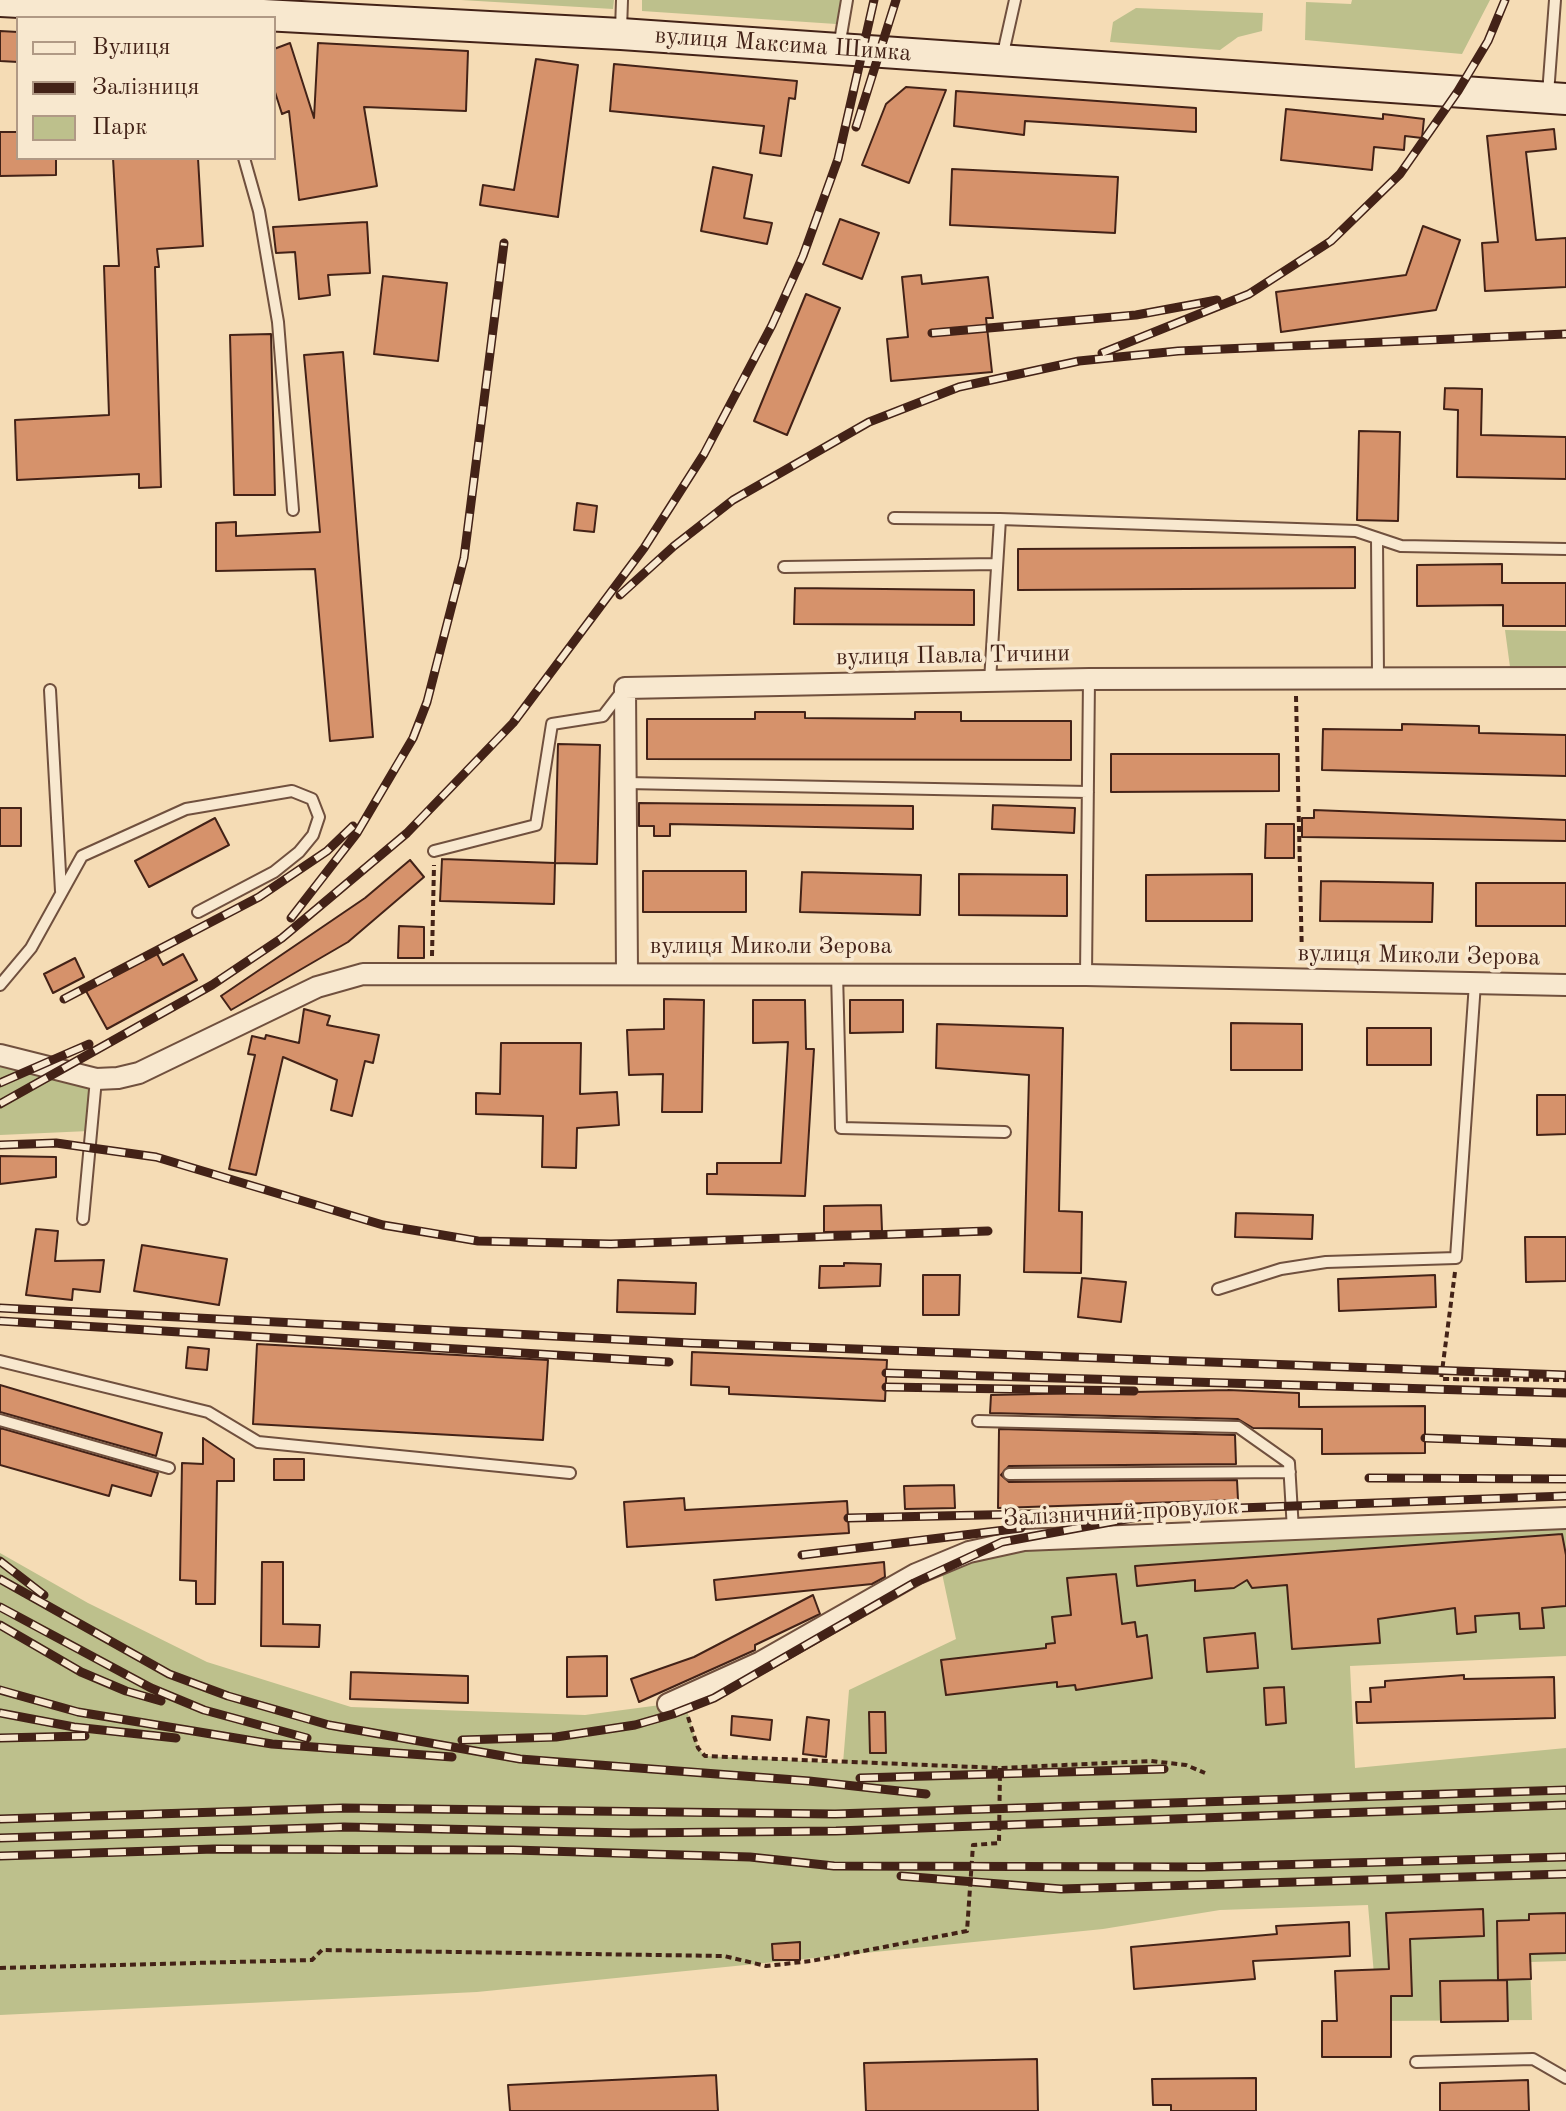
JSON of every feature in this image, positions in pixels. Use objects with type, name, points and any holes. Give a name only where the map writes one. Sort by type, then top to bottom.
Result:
[{"type":"main road","name":"вулиця Максима Шимка","points":[[0,1],[98,3],[230,16]]},
{"type":"main road","name":"вулиця Максима Шимка","points":[[276,18],[621,34],[1557,100]]},
{"type":"street","name":"вулиця Павла Тичини","points":[[625,688],[1089,679],[1566,678]]},
{"type":"street","points":[[625,688],[627,972]]},
{"type":"street","name":"вулиця Миколи Зерова","points":[[0,1055],[96,1079],[139,1073],[317,987],[363,974],[1086,975],[1566,985]]},
{"type":"street","name":"Залізничний провулок","points":[[675,1701],[761,1662],[916,1574],[969,1552],[1024,1540],[1566,1518]]},
{"type":"lane","points":[[621,34],[622,0]]},
{"type":"lane","points":[[839,48],[847,0]]},
{"type":"lane","points":[[1002,60],[1015,0]]},
{"type":"lane","points":[[1555,0],[1557,100]]},
{"type":"lane","points":[[245,160],[259,211],[278,322],[293,510]]},
{"type":"lane","points":[[894,518],[1356,531],[1401,546],[1566,549]]},
{"type":"lane","points":[[990,681],[1000,519]]},
{"type":"lane","points":[[1377,538],[1378,677]]},
{"type":"lane","points":[[784,567],[997,564]]},
{"type":"lane","points":[[1086,975],[1089,679]]},
{"type":"lane","points":[[434,851],[536,825],[552,724],[603,716],[625,688]]},
{"type":"lane","points":[[50,690],[61,893]]},
{"type":"lane","points":[[626,783],[1088,792]]},
{"type":"lane","points":[[0,985],[31,948],[82,856],[186,809],[292,791],[312,799],[319,817],[313,835],[299,852],[274,872],[198,912]]},
{"type":"lane","points":[[837,973],[841,1128],[1005,1132]]},
{"type":"lane","points":[[1218,1289],[1281,1269],[1326,1262],[1456,1258],[1475,983]]},
{"type":"lane","points":[[83,1219],[96,1079]]},
{"type":"lane","points":[[0,1361],[208,1412],[258,1442],[570,1473]]},
{"type":"lane","points":[[0,1420],[169,1468]]},
{"type":"lane","points":[[978,1421],[1238,1427],[1289,1463],[1293,1530]]},
{"type":"lane","points":[[1009,1474],[1290,1472]]},
{"type":"lane","points":[[1416,2062],[1533,2059],[1566,2078]]},
{"type":"path","points":[[1295,677],[1302,958]]},
{"type":"path","points":[[431,973],[434,851]]},
{"type":"path","points":[[1456,1258],[1441,1379],[1566,1380]]},
{"type":"path","points":[[675,1701],[705,1756],[1000,1768],[1151,1761],[1186,1765],[1205,1773]]},
{"type":"path","points":[[0,1968],[312,1960],[322,1950],[724,1956],[766,1966],[811,1961],[967,1931],[973,1845],[999,1843],[1000,1768]]},
{"type":"green space","points":[[461,0],[614,0],[613,9]]},
{"type":"green space","points":[[642,0],[841,0],[836,24],[642,11]]},
{"type":"green space","points":[[1352,0],[1490,0],[1462,54],[1305,40],[1306,2],[1351,4]]},
{"type":"green space","points":[[1136,8],[1263,13],[1262,31],[1238,37],[1220,50],[1110,42],[1113,22]]},
{"type":"green space","points":[[1505,630],[1566,631],[1566,667],[1510,667]]},
{"type":"green space","points":[[0,1060],[65,1077],[92,1091],[89,1131],[0,1135]]},
{"type":"green space","points":[[1566,1518],[1566,1656],[1350,1666],[1355,1768],[1566,1748],[1566,1961],[1530,1962],[1532,2020],[1378,2021],[1368,1905],[1220,1910],[1103,1929],[477,1992],[0,2015],[0,1553],[88,1603],[207,1662],[351,1707],[585,1715],[668,1704],[683,1697],[698,1748],[705,1756],[843,1763],[849,1690],[956,1639],[940,1564],[974,1551]]},
{"type":"building","points":[[0,31],[16,32],[16,62],[0,61]]},
{"type":"building","points":[[290,43],[314,118],[318,43],[468,51],[466,111],[364,107],[377,186],[299,200],[289,111],[282,114],[276,95],[276,48]]},
{"type":"building","points":[[536,59],[578,65],[558,217],[480,205],[483,185],[514,190]]},
{"type":"building","points":[[614,64],[797,81],[795,99],[789,98],[781,156],[760,153],[764,126],[610,111]]},
{"type":"building","points":[[906,87],[946,90],[909,183],[862,165],[886,104]]},
{"type":"building","points":[[956,91],[1196,108],[1196,132],[1025,121],[1024,135],[954,126]]},
{"type":"building","points":[[1286,109],[1383,119],[1383,114],[1424,119],[1422,138],[1405,136],[1404,150],[1374,147],[1372,170],[1281,160]]},
{"type":"building","points":[[1554,129],[1556,149],[1526,152],[1536,240],[1566,238],[1566,287],[1485,291],[1482,243],[1498,242],[1487,136]]},
{"type":"building","points":[[0,132],[16,132],[16,160],[56,160],[56,175],[0,176]]},
{"type":"building","points":[[113,160],[198,160],[203,246],[157,249],[161,487],[139,488],[139,474],[17,480],[15,420],[109,415],[104,266],[119,266]]},
{"type":"building","points":[[713,167],[752,175],[744,218],[772,223],[767,244],[701,231]]},
{"type":"building","points":[[952,169],[1118,177],[1115,233],[950,225]]},
{"type":"building","points":[[840,219],[879,233],[862,279],[823,264]]},
{"type":"building","points":[[367,222],[370,273],[328,275],[330,295],[299,299],[295,252],[276,253],[273,227]]},
{"type":"building","points":[[1423,226],[1460,240],[1436,310],[1281,332],[1276,292],[1406,275]]},
{"type":"building","points":[[921,275],[922,284],[988,277],[993,318],[986,318],[992,372],[891,381],[887,339],[908,337],[902,277]]},
{"type":"building","points":[[383,276],[447,283],[438,361],[374,354]]},
{"type":"building","points":[[806,294],[840,308],[787,435],[754,421]]},
{"type":"building","points":[[271,334],[275,495],[234,495],[230,335]]},
{"type":"building","points":[[343,352],[373,737],[330,741],[315,569],[216,571],[216,523],[236,522],[236,536],[320,532],[304,355]]},
{"type":"building","points":[[1445,388],[1482,389],[1481,435],[1566,437],[1566,479],[1457,477],[1458,410],[1444,409]]},
{"type":"building","points":[[1359,431],[1400,432],[1398,521],[1357,520]]},
{"type":"building","points":[[577,503],[597,506],[594,532],[574,530]]},
{"type":"building","points":[[1355,547],[1355,588],[1018,590],[1018,549]]},
{"type":"building","points":[[1502,564],[1502,583],[1566,583],[1566,626],[1503,626],[1503,605],[1417,606],[1417,565]]},
{"type":"building","points":[[795,588],[974,590],[974,625],[794,624]]},
{"type":"building","points":[[755,712],[805,712],[805,718],[915,719],[915,712],[961,712],[961,721],[1071,721],[1071,760],[647,759],[647,719],[755,719]]},
{"type":"building","points":[[1402,724],[1479,726],[1479,733],[1566,735],[1566,776],[1322,770],[1323,729],[1402,730]]},
{"type":"building","points":[[558,744],[600,745],[597,864],[555,863]]},
{"type":"building","points":[[1111,754],[1279,754],[1279,791],[1111,792]]},
{"type":"building","points":[[639,803],[913,806],[913,829],[670,824],[670,836],[654,836],[654,826],[639,826]]},
{"type":"building","points":[[993,805],[1075,808],[1074,833],[992,829]]},
{"type":"building","points":[[0,808],[21,808],[21,846],[0,846]]},
{"type":"building","points":[[1314,810],[1566,820],[1566,841],[1302,837],[1302,818],[1314,818]]},
{"type":"building","points":[[215,818],[229,845],[149,887],[135,861]]},
{"type":"building","points":[[1266,824],[1294,824],[1294,858],[1265,858]]},
{"type":"building","points":[[442,859],[555,863],[554,904],[440,901]]},
{"type":"building","points":[[410,860],[424,877],[348,942],[231,1010],[221,996],[365,898]]},
{"type":"building","points":[[643,871],[746,871],[746,912],[643,912]]},
{"type":"building","points":[[802,872],[921,875],[920,915],[800,912]]},
{"type":"building","points":[[959,874],[1067,875],[1067,916],[959,915]]},
{"type":"building","points":[[1252,874],[1252,921],[1146,921],[1146,875]]},
{"type":"building","points":[[1321,881],[1433,883],[1432,922],[1320,921]]},
{"type":"building","points":[[1476,883],[1566,883],[1566,926],[1476,926]]},
{"type":"building","points":[[399,926],[424,927],[424,958],[398,958]]},
{"type":"building","points":[[156,952],[163,965],[183,954],[197,980],[107,1029],[86,991]]},
{"type":"building","points":[[75,958],[84,977],[53,993],[44,974]]},
{"type":"building","points":[[664,999],[704,1000],[702,1112],[662,1112],[663,1074],[629,1075],[627,1030],[664,1029]]},
{"type":"building","points":[[753,1000],[805,1000],[806,1049],[814,1049],[805,1196],[707,1194],[707,1174],[717,1174],[717,1163],[781,1163],[788,1042],[753,1043]]},
{"type":"building","points":[[850,1000],[903,1000],[903,1032],[850,1033]]},
{"type":"building","points":[[304,1009],[330,1016],[327,1025],[379,1035],[373,1063],[365,1061],[352,1116],[331,1110],[337,1080],[283,1057],[256,1175],[229,1169],[255,1055],[248,1054],[252,1036],[265,1039],[266,1035],[299,1043]]},
{"type":"building","points":[[1231,1023],[1302,1024],[1302,1070],[1231,1070]]},
{"type":"building","points":[[937,1024],[1063,1028],[1059,1211],[1082,1212],[1081,1273],[1024,1272],[1029,1075],[936,1068]]},
{"type":"building","points":[[1367,1028],[1431,1028],[1431,1065],[1367,1065]]},
{"type":"building","points":[[501,1043],[581,1043],[580,1094],[617,1092],[619,1125],[577,1128],[576,1168],[542,1167],[543,1116],[476,1114],[476,1093],[500,1094]]},
{"type":"building","points":[[1537,1095],[1566,1095],[1566,1134],[1537,1135]]},
{"type":"building","points":[[0,1156],[56,1157],[56,1177],[0,1184]]},
{"type":"building","points":[[881,1205],[882,1231],[824,1232],[824,1206]]},
{"type":"building","points":[[1236,1213],[1313,1215],[1312,1239],[1235,1237]]},
{"type":"building","points":[[36,1229],[58,1231],[55,1261],[104,1260],[100,1292],[73,1289],[72,1300],[26,1295]]},
{"type":"building","points":[[1525,1237],[1566,1237],[1566,1281],[1526,1282]]},
{"type":"building","points":[[142,1245],[227,1259],[219,1305],[134,1291]]},
{"type":"building","points":[[844,1263],[881,1264],[880,1286],[819,1288],[820,1266],[844,1266]]},
{"type":"building","points":[[923,1275],[960,1275],[959,1315],[923,1315]]},
{"type":"building","points":[[1435,1275],[1436,1307],[1339,1311],[1338,1279]]},
{"type":"building","points":[[1082,1278],[1126,1282],[1121,1322],[1078,1317]]},
{"type":"building","points":[[618,1280],[696,1283],[695,1314],[617,1312]]},
{"type":"building","points":[[257,1344],[548,1360],[543,1440],[253,1424]]},
{"type":"building","points":[[188,1347],[209,1349],[207,1370],[186,1368]]},
{"type":"building","points":[[692,1352],[887,1360],[885,1401],[729,1394],[729,1387],[691,1385]]},
{"type":"building","points":[[0,1385],[162,1433],[156,1456],[0,1412]]},
{"type":"building","points":[[1228,1390],[1299,1393],[1299,1407],[1425,1406],[1425,1453],[1322,1454],[1322,1429],[1253,1428],[1238,1419],[990,1413],[991,1395]]},
{"type":"building","points":[[0,1428],[158,1473],[151,1496],[112,1485],[109,1496],[0,1465]]},
{"type":"building","points":[[999,1429],[1235,1435],[1236,1464],[1009,1466],[1001,1475],[1009,1482],[1237,1480],[1238,1500],[998,1508]]},
{"type":"building","points":[[203,1438],[234,1459],[234,1481],[217,1481],[215,1604],[196,1604],[196,1581],[180,1580],[182,1463],[203,1464]]},
{"type":"building","points":[[274,1459],[304,1459],[304,1480],[274,1480]]},
{"type":"building","points":[[954,1485],[955,1508],[905,1509],[904,1486]]},
{"type":"building","points":[[684,1498],[685,1510],[847,1501],[849,1533],[627,1547],[624,1502]]},
{"type":"building","points":[[1562,1534],[1566,1555],[1566,1606],[1542,1608],[1544,1628],[1520,1629],[1519,1613],[1475,1616],[1476,1632],[1457,1634],[1455,1608],[1378,1619],[1380,1643],[1292,1649],[1287,1585],[1252,1588],[1247,1580],[1234,1588],[1195,1591],[1195,1580],[1137,1586],[1135,1566]]},
{"type":"building","points":[[262,1562],[283,1562],[283,1624],[320,1625],[319,1647],[261,1646]]},
{"type":"building","points":[[884,1562],[885,1577],[872,1584],[716,1600],[714,1580]]},
{"type":"building","points":[[1116,1574],[1122,1624],[1135,1622],[1137,1637],[1147,1635],[1152,1678],[1076,1690],[1075,1685],[1057,1687],[1057,1682],[946,1695],[941,1660],[1046,1648],[1046,1644],[1055,1643],[1052,1617],[1071,1615],[1067,1578]]},
{"type":"building","points":[[813,1595],[820,1614],[755,1645],[755,1650],[639,1702],[631,1679],[694,1657]]},
{"type":"building","points":[[1255,1633],[1258,1668],[1207,1672],[1204,1638]]},
{"type":"building","points":[[607,1656],[607,1696],[567,1697],[567,1657]]},
{"type":"building","points":[[351,1672],[468,1676],[468,1703],[350,1699]]},
{"type":"building","points":[[1464,1675],[1464,1679],[1554,1677],[1555,1718],[1357,1723],[1356,1702],[1371,1702],[1370,1688],[1385,1687],[1385,1681]]},
{"type":"building","points":[[1284,1687],[1286,1723],[1266,1725],[1264,1688]]},
{"type":"building","points":[[869,1712],[885,1712],[886,1753],[870,1753]]},
{"type":"building","points":[[732,1716],[772,1720],[770,1740],[731,1735]]},
{"type":"building","points":[[807,1717],[829,1720],[826,1757],[803,1754]]},
{"type":"building","points":[[1483,1909],[1484,1936],[1410,1939],[1412,1996],[1391,1996],[1391,2057],[1322,2057],[1322,2021],[1337,2021],[1335,1971],[1389,1969],[1386,1913]]},
{"type":"building","points":[[1566,1913],[1566,1953],[1530,1954],[1531,1979],[1498,1980],[1497,1921],[1529,1920],[1529,1914]]},
{"type":"building","points":[[1349,1922],[1350,1956],[1253,1961],[1255,1979],[1134,1989],[1131,1947],[1277,1934],[1276,1926]]},
{"type":"building","points":[[800,1942],[800,1960],[773,1960],[772,1944]]},
{"type":"building","points":[[1507,1980],[1508,2021],[1441,2022],[1440,1981]]},
{"type":"building","points":[[1037,2059],[1038,2111],[866,2111],[864,2063]]},
{"type":"building","points":[[716,2075],[718,2111],[510,2111],[508,2085]]},
{"type":"building","points":[[1256,2078],[1256,2111],[1171,2111],[1171,2105],[1153,2105],[1152,2079]]},
{"type":"building","points":[[1528,2080],[1529,2111],[1440,2111],[1440,2083]]},
{"type":"railway","points":[[0,1104],[212,985],[282,938],[407,833],[513,723],[644,548],[704,454],[772,325],[803,256],[838,159],[874,0]]},
{"type":"railway","points":[[856,127],[896,0]]},
{"type":"railway","points":[[1102,353],[1249,294],[1331,241],[1400,174],[1458,91],[1488,41],[1505,0]]},
{"type":"railway","points":[[291,918],[357,833],[413,738],[427,702],[464,558],[504,243]]},
{"type":"railway","points":[[932,333],[1136,315],[1217,300]]},
{"type":"railway","points":[[620,595],[674,546],[733,500],[869,422],[959,387],[1079,361],[1178,351],[1566,334]]},
{"type":"railway","points":[[64,999],[259,897],[327,851],[353,826]]},
{"type":"railway","points":[[0,1083],[89,1044]]},
{"type":"railway","points":[[0,1145],[56,1143],[156,1157],[383,1225],[478,1241],[611,1244],[988,1231]]},
{"type":"railway","points":[[0,1308],[691,1343],[1566,1375]]},
{"type":"railway","points":[[0,1321],[669,1362]]},
{"type":"railway","points":[[886,1373],[1566,1393]]},
{"type":"railway","points":[[886,1387],[1134,1391]]},
{"type":"railway","points":[[1425,1438],[1566,1443]]},
{"type":"railway","points":[[1369,1478],[1566,1479]]},
{"type":"railway","points":[[1158,1511],[1566,1496]]},
{"type":"railway","points":[[462,1740],[556,1737],[635,1725],[673,1714],[714,1698],[914,1583],[1002,1542],[1170,1511]]},
{"type":"railway","points":[[848,1518],[1118,1512]]},
{"type":"railway","points":[[802,1555],[1021,1528]]},
{"type":"railway","points":[[0,1561],[44,1595]]},
{"type":"railway","points":[[0,1579],[169,1674],[228,1696],[329,1725],[520,1759],[809,1781],[926,1794]]},
{"type":"railway","points":[[0,1607],[151,1688],[204,1710],[307,1738]]},
{"type":"railway","points":[[0,1625],[81,1672],[126,1691],[161,1701]]},
{"type":"railway","points":[[0,1690],[78,1712],[272,1744],[452,1757]]},
{"type":"railway","points":[[0,1713],[74,1727],[176,1738]]},
{"type":"railway","points":[[0,1738],[85,1736]]},
{"type":"railway","points":[[860,1778],[1164,1769]]},
{"type":"railway","points":[[0,1819],[343,1808],[835,1814],[1566,1790]]},
{"type":"railway","points":[[0,1838],[344,1827],[629,1833],[836,1831],[1566,1805]]},
{"type":"railway","points":[[0,1856],[214,1849],[513,1850],[750,1857],[834,1866],[1201,1867],[1566,1857]]},
{"type":"railway","points":[[901,1876],[1061,1889],[1566,1874]]}]
